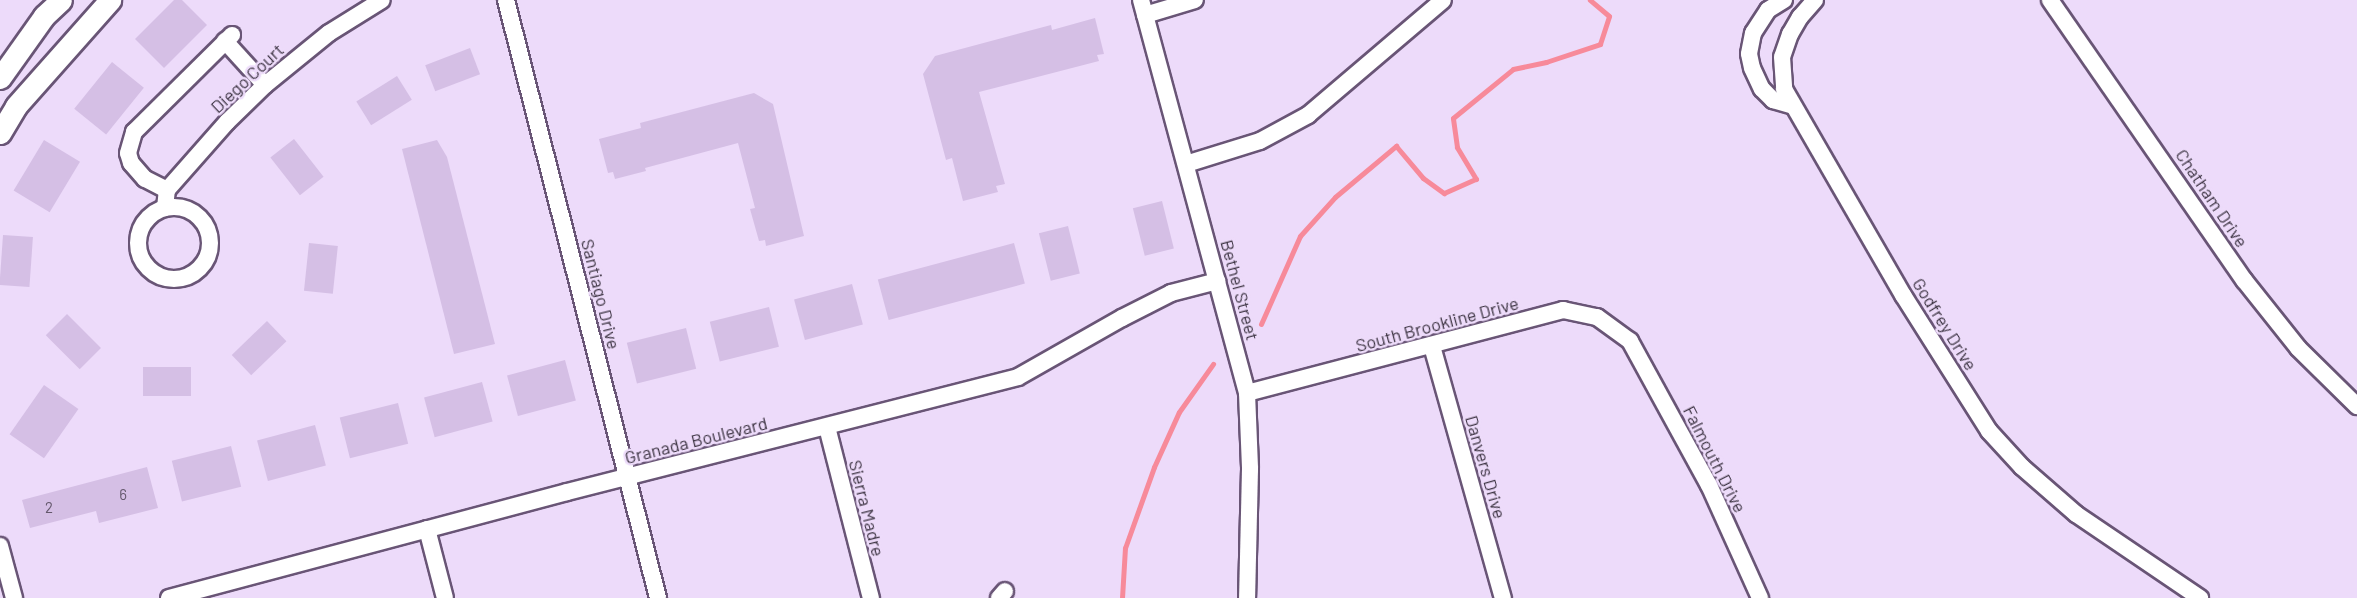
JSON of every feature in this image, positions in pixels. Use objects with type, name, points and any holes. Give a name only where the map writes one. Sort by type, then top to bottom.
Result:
[{"type":"main road","points":[[0,78],[44,16],[61,0]]},
{"type":"main road","points":[[0,133],[15,106],[110,0]]},
{"type":"street","name":"Diego Court","points":[[167,190],[227,122],[265,85],[329,33],[382,0]]},
{"type":"street","name":"Santiago Drive","points":[[506,0],[658,598]]},
{"type":"street","points":[[1143,7],[1195,0]]},
{"type":"street","points":[[1186,164],[1260,141],[1308,115],[1443,0]]},
{"type":"street","points":[[1784,0],[1768,10],[1753,33],[1749,54],[1752,68],[1762,89],[1773,100],[1791,105]]},
{"type":"street","name":"Godfrey Drive","points":[[1815,0],[1800,17],[1790,34],[1782,57],[1784,89],[1791,105],[1903,295],[1989,431],[2022,467],[2076,514],[2200,598]]},
{"type":"street","name":"Chatham Drive","points":[[2050,0],[2244,280],[2298,348],[2357,406]]},
{"type":"street","name":"Bethel Street","points":[[1143,7],[1247,393],[1250,469],[1247,598]]},
{"type":"street","points":[[165,208],[167,190],[145,178],[131,163],[128,153],[135,132],[229,38],[265,85]]},
{"type":"street","points":[[176,207],[198,216],[210,237],[207,258],[195,273],[183,278],[171,279],[155,274],[141,259],[138,247],[141,228],[146,220],[165,208],[176,207]]},
{"type":"street","name":"Granada Boulevard","points":[[169,598],[1018,377],[1171,293],[1217,281]]},
{"type":"street","name":"South Brookline Drive","points":[[1247,393],[1563,310],[1597,317],[1630,341]]},
{"type":"street","name":"Falmouth Drive","points":[[1630,341],[1709,485],[1760,598]]},
{"type":"street","name":"Danvers Drive","points":[[1432,346],[1503,598]]},
{"type":"street","name":"Sierra Madre","points":[[827,427],[871,598]]},
{"type":"street","points":[[427,530],[445,598]]},
{"type":"street","points":[[0,546],[14,598]]},
{"type":"street","points":[[233,581],[237,598]]},
{"type":"building","points":[[174,0],[182,0],[207,25],[164,68],[135,39]]},
{"type":"building","points":[[1095,18],[1104,54],[1097,55],[1099,61],[979,92],[1005,184],[996,186],[998,192],[963,201],[952,158],[946,160],[923,74],[935,56],[1051,25],[1052,30]]},
{"type":"building","points":[[470,48],[480,74],[435,91],[425,65]]},
{"type":"building","points":[[112,62],[144,88],[106,134],[74,109]]},
{"type":"building","points":[[397,76],[412,100],[371,125],[356,101]]},
{"type":"building","points":[[754,93],[773,104],[804,236],[766,246],[765,240],[759,241],[750,209],[755,208],[738,143],[645,168],[646,171],[615,179],[613,172],[608,173],[599,139],[641,128],[640,123]]},
{"type":"building","points":[[294,139],[324,177],[300,195],[270,157]]},
{"type":"building","points":[[44,140],[80,162],[50,212],[14,191]]},
{"type":"building","points":[[437,140],[447,157],[495,344],[454,354],[402,149]]},
{"type":"building","points":[[1162,201],[1174,249],[1145,256],[1133,208]]},
{"type":"building","points":[[1068,226],[1080,274],[1051,281],[1039,233]]},
{"type":"building","points":[[3,235],[33,237],[29,287],[0,285]]},
{"type":"building","points":[[309,243],[338,246],[333,294],[304,291]]},
{"type":"building","points":[[1014,243],[1025,284],[889,320],[878,279]]},
{"type":"building","points":[[852,284],[863,325],[805,340],[794,300]]},
{"type":"building","points":[[769,307],[779,347],[720,362],[710,322]]},
{"type":"building","points":[[67,314],[101,348],[80,369],[46,335]]},
{"type":"building","points":[[267,321],[286,341],[251,375],[232,355]]},
{"type":"building","points":[[686,328],[696,369],[637,384],[627,343]]},
{"type":"building","points":[[565,360],[576,401],[518,416],[507,376]]},
{"type":"building","points":[[143,367],[191,367],[191,396],[143,396]]},
{"type":"building","points":[[482,382],[493,422],[435,437],[424,398]]},
{"type":"building","points":[[44,385],[78,409],[44,458],[10,434]]},
{"type":"building","points":[[398,403],[408,444],[350,458],[340,418]]},
{"type":"building","points":[[315,425],[326,466],[268,481],[257,441]]},
{"type":"building","points":[[231,446],[241,487],[182,502],[172,461]]},
{"type":"building","points":[[147,467],[158,508],[99,523],[96,511],[30,528],[22,500]]},
{"type":"waterway","points":[[1261,324],[1300,236],[1335,197],[1396,146],[1423,178],[1444,193],[1476,179],[1457,147],[1453,118],[1513,69],[1546,62],[1600,44],[1609,16],[1590,0]]},
{"type":"waterway","points":[[1122,598],[1125,548],[1154,467],[1179,412],[1213,364]]}]
